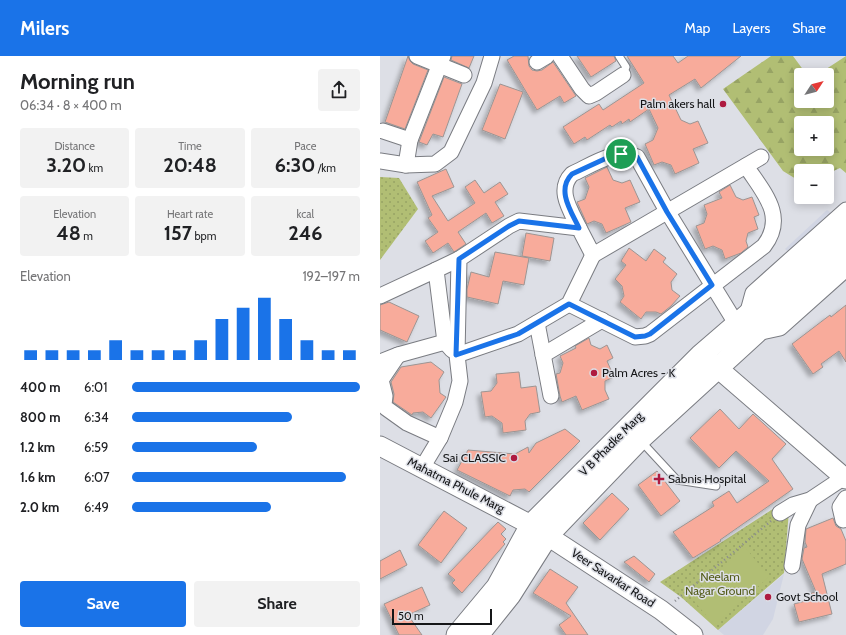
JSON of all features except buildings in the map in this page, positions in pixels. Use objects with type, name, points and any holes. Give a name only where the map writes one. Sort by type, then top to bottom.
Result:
[{"type":"main road","points":[[796,283],[846,230]]},
{"type":"main road","points":[[796,283],[846,250]]},
{"type":"main road","name":"V B Phadke Marg","points":[[468,633],[510,595],[540,530],[701,355],[747,324],[796,283]]},
{"type":"main road","name":"V B Phadke Marg","points":[[540,530],[717,368],[747,324]]},
{"type":"street","points":[[417,56],[441,61],[464,75]]},
{"type":"street","points":[[380,161],[406,164],[436,164],[451,152],[484,83],[492,56]]},
{"type":"street","points":[[560,56],[582,89],[589,96],[623,75]]},
{"type":"street","points":[[406,164],[410,140],[441,61]]},
{"type":"street","points":[[383,131],[410,140]]},
{"type":"street","points":[[593,255],[565,200],[564,189],[572,174],[611,156],[630,154],[637,157],[667,212],[712,285],[747,324],[780,328],[846,269]]},
{"type":"street","points":[[456,355],[518,334],[569,304],[593,255],[761,157]]},
{"type":"street","points":[[569,304],[635,337],[645,336],[650,334],[764,246],[769,239],[772,230],[774,220],[773,212],[771,204],[746,166]]},
{"type":"street","points":[[747,324],[754,292],[846,210]]},
{"type":"street","points":[[380,296],[459,259],[519,221],[579,228]]},
{"type":"street","points":[[422,468],[440,438],[455,402],[460,381],[456,355],[459,259]]},
{"type":"street","points":[[436,270],[445,342],[456,355]]},
{"type":"street","points":[[543,355],[602,320]]},
{"type":"street","points":[[537,323],[551,396]]},
{"type":"street","points":[[380,362],[398,355],[445,342]]},
{"type":"street","points":[[398,355],[381,380],[385,396],[384,405],[407,423],[440,438]]},
{"type":"street","points":[[701,355],[845,477],[810,500],[793,505],[780,513]]},
{"type":"street","name":"Mahatma Phule Marg","points":[[380,446],[540,530]]},
{"type":"street","points":[[843,520],[840,507],[846,498]]},
{"type":"street","points":[[792,566],[798,525],[810,500]]},
{"type":"street","name":"Veer Savarkar Road","points":[[540,530],[661,610],[693,635]]},
{"type":"lane","points":[[619,56],[626,68],[623,75]]},
{"type":"lane","points":[[639,440],[677,480],[716,486]]},
{"type":"path","points":[[661,610],[681,597],[780,513]]},
{"type":"shaded area","points":[[827,210],[834,215],[789,252],[785,249]]},
{"type":"shaded area","name":"Govt School","points":[[784,574],[773,619],[763,635],[724,635],[718,630]]},
{"type":"green space","points":[[771,56],[793,56],[802,68],[794,68],[794,108],[834,108],[834,68],[828,68],[846,56],[846,173],[840,168],[834,171],[834,164],[794,164],[794,178],[783,171],[723,89]]},
{"type":"green space","points":[[380,177],[399,178],[418,209],[380,260]]},
{"type":"green space","name":"Neelam Nagar Ground","points":[[790,498],[784,573],[718,630],[681,597],[660,582]]},
{"type":"green space","points":[[745,547],[769,577],[714,625],[690,596]]},
{"type":"place","name":"Palm akers hall","points":[[723,104]]},
{"type":"place","name":"Palm Acres - K","points":[[594,373]]},
{"type":"place","name":"Sai CLASSIC","points":[[514,458]]},
{"type":"place","name":"Sabnis Hospital","points":[[659,479]]},
{"type":"place","name":"Govt School","points":[[768,597]]},
{"type":"route","points":[[621,154],[630,154],[637,157],[667,212],[712,285],[650,334],[645,336],[635,337],[569,304],[518,334],[456,355],[459,259],[519,221],[579,228],[565,200],[564,189],[568,179],[572,174],[611,156],[621,154]]}]
